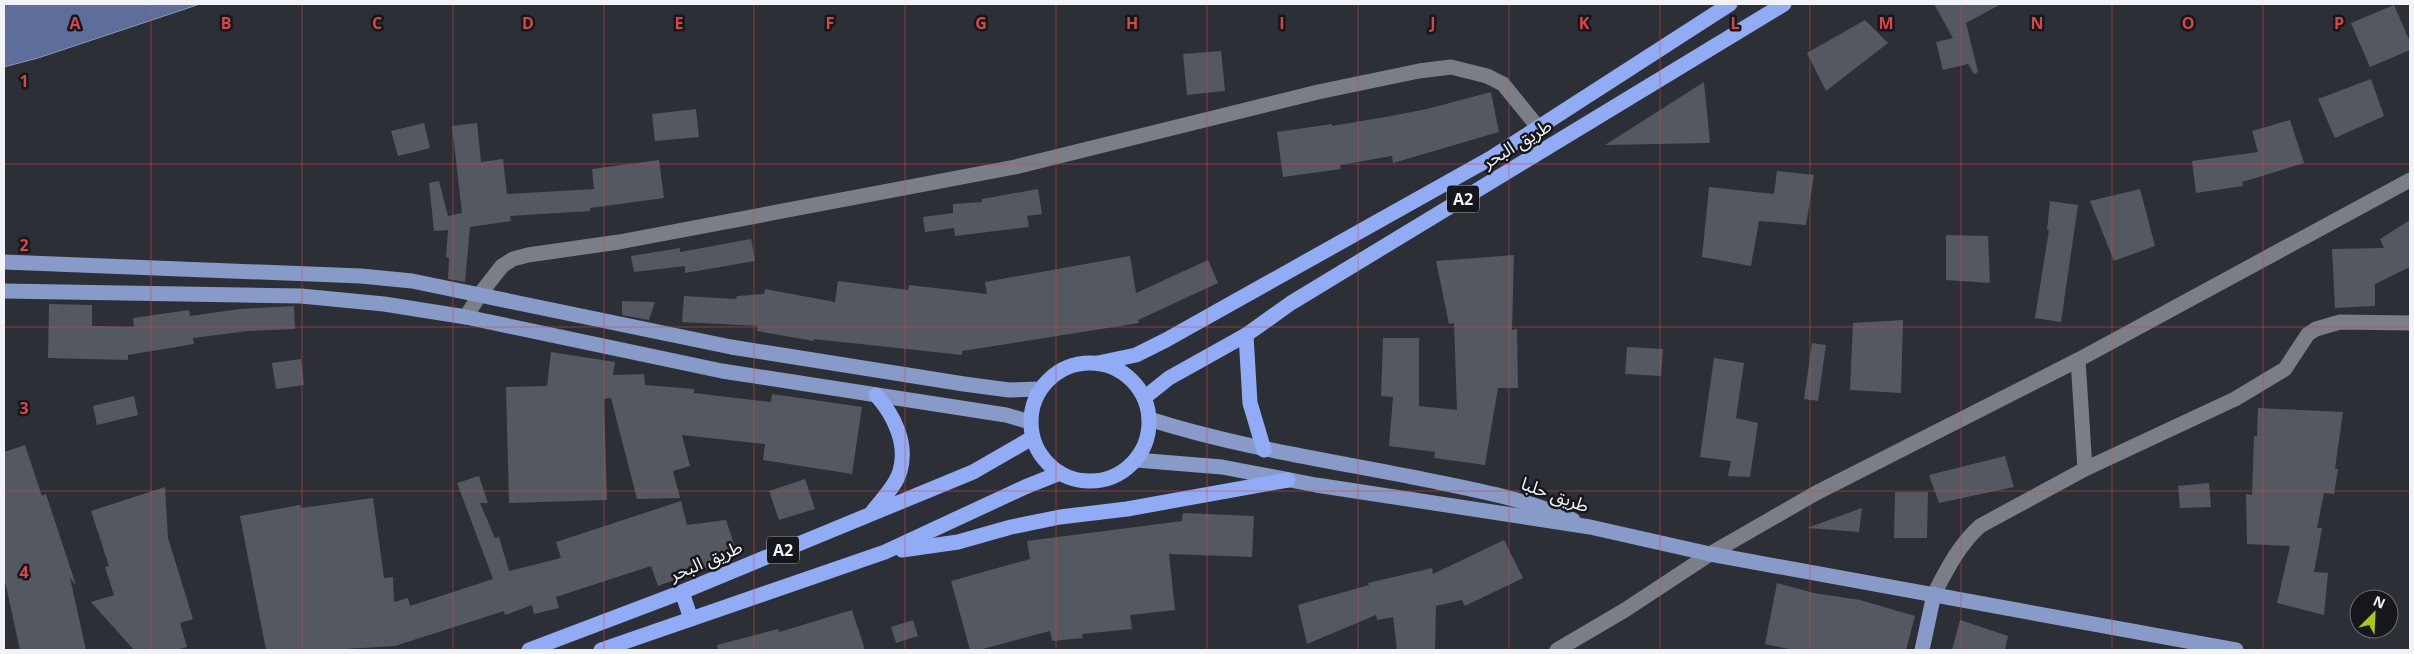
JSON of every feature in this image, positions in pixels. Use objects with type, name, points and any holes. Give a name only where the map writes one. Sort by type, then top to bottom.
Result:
[{"type":"highway","name":"طريق البحر","points":[[1098,363],[1136,354],[1166,340],[1492,158],[1537,126],[1730,4]]},
{"type":"highway","name":"طريق البحر","points":[[1144,398],[1169,378],[1246,335],[1291,303],[1784,4]]},
{"type":"highway","points":[[1492,158],[1504,173]]},
{"type":"highway","points":[[1246,335],[1250,403],[1264,450]]},
{"type":"highway","name":"A2","points":[[1098,363],[1126,375],[1144,398],[1149,419],[1146,440],[1136,460],[1120,474],[1100,481],[1079,480],[1060,473],[1043,458],[1032,438],[1030,422],[1032,405],[1040,389],[1055,373],[1076,364],[1098,363]]},
{"type":"highway","points":[[872,512],[900,472],[902,447],[896,425],[888,408],[876,395]]},
{"type":"highway","name":"طريق البحر","points":[[529,650],[682,592],[972,472],[1032,438]]},
{"type":"highway","name":"A2","points":[[601,650],[885,552],[1025,487],[1060,473]]},
{"type":"highway","points":[[885,552],[958,542],[1011,527],[1060,517],[1127,509],[1288,480]]},
{"type":"highway","points":[[682,592],[691,619]]},
{"type":"main road","points":[[4,262],[361,276],[412,281],[731,347],[982,387],[1009,390],[1040,389]]},
{"type":"main road","points":[[360,302],[361,276]]},
{"type":"main road","points":[[4,291],[301,296],[360,302],[466,317],[722,371],[1006,415],[1030,422]]},
{"type":"main road","points":[[722,371],[731,347]]},
{"type":"main road","name":"طريق حلبا","points":[[1149,419],[1264,450],[1496,494],[1548,509],[1590,527]]},
{"type":"main road","name":"طريق حلبا","points":[[1136,460],[1222,468],[1590,527]]},
{"type":"main road","points":[[1590,527],[1710,554],[2236,650]]},
{"type":"main road","points":[[1922,650],[1934,594]]},
{"type":"street","points":[[466,317],[480,294],[502,266],[513,259],[528,255],[620,242],[1015,167],[1318,92],[1419,71],[1451,67],[1470,70],[1487,76],[1503,84],[1537,126]]},
{"type":"street","points":[[1557,650],[1625,610],[1710,554],[1816,493],[2078,360],[2410,180]]},
{"type":"street","points":[[1934,594],[1967,537],[1980,526],[2084,469],[2235,400],[2277,374],[2292,361],[2308,334],[2316,329],[2340,322],[2410,323]]},
{"type":"street","points":[[2078,360],[2084,469]]},
{"type":"water","points":[[4,4],[200,4],[38,58],[4,67]]},
{"type":"building","points":[[1934,4],[2001,4],[1966,23],[1978,72],[1974,74],[1968,64],[1943,70],[1936,42],[1953,38]]},
{"type":"building","points":[[2394,5],[2410,42],[2410,50],[2370,67],[2351,23]]},
{"type":"building","points":[[1865,20],[1888,43],[1826,91],[1807,53]]},
{"type":"building","points":[[1221,51],[1225,91],[1187,95],[1183,54]]},
{"type":"building","points":[[2371,79],[2384,116],[2335,138],[2318,99]]},
{"type":"building","points":[[1704,82],[1710,143],[1605,145]]},
{"type":"building","points":[[1491,92],[1499,132],[1393,163],[1392,156],[1340,165],[1341,169],[1283,177],[1277,132],[1332,124],[1332,126],[1385,117],[1427,109]]},
{"type":"building","points":[[696,109],[699,137],[655,141],[652,114]]},
{"type":"building","points":[[2290,120],[2304,163],[2242,182],[2243,186],[2196,193],[2192,161],[2258,152],[2252,131]]},
{"type":"building","points":[[424,123],[430,148],[398,156],[391,131]]},
{"type":"building","points":[[477,123],[481,162],[503,159],[507,194],[594,189],[592,169],[659,160],[664,198],[590,208],[590,211],[510,216],[511,221],[470,227],[465,282],[448,279],[449,258],[446,257],[448,230],[434,231],[429,183],[439,181],[448,216],[462,213],[452,126]]},
{"type":"building","points":[[1777,171],[1814,175],[1806,225],[1759,221],[1751,266],[1702,257],[1709,187],[1774,194]]},
{"type":"building","points":[[1038,189],[1042,214],[1027,216],[1029,227],[955,236],[954,228],[925,232],[923,217],[953,213],[953,204],[982,202],[982,199]]},
{"type":"building","points":[[2140,189],[2155,246],[2114,261],[2090,201]]},
{"type":"building","points":[[2050,201],[2078,205],[2061,322],[2035,318],[2049,230],[2047,230]]},
{"type":"building","points":[[2410,220],[2410,267],[2375,284],[2375,306],[2335,308],[2332,249],[2384,248],[2380,239]]},
{"type":"building","points":[[1946,235],[1988,236],[1990,283],[1946,280]]},
{"type":"building","points":[[751,239],[755,261],[685,273],[685,266],[634,272],[631,256],[680,248],[680,252]]},
{"type":"building","points":[[1514,255],[1512,330],[1517,329],[1518,388],[1498,388],[1485,465],[1434,458],[1435,452],[1389,446],[1393,397],[1381,396],[1383,338],[1419,338],[1419,406],[1457,410],[1454,323],[1449,324],[1436,261]]},
{"type":"building","points":[[1130,256],[1136,293],[1208,260],[1218,283],[1138,320],[1139,323],[962,351],[962,355],[814,339],[814,341],[757,331],[758,326],[682,322],[684,296],[736,299],[737,296],[764,294],[765,289],[835,302],[838,281],[908,290],[909,285],[987,294],[985,282]]},
{"type":"building","points":[[622,301],[655,302],[649,320],[622,315]]},
{"type":"building","points":[[49,304],[92,305],[92,326],[134,327],[133,318],[189,310],[190,316],[240,309],[294,306],[295,329],[248,331],[193,338],[194,344],[128,355],[128,360],[48,358]]},
{"type":"building","points":[[1903,320],[1901,393],[1850,390],[1853,323]]},
{"type":"building","points":[[1812,343],[1826,345],[1818,401],[1804,399]]},
{"type":"building","points":[[1627,347],[1663,349],[1661,376],[1625,374]]},
{"type":"building","points":[[551,352],[615,362],[613,375],[644,374],[645,385],[694,389],[694,393],[771,402],[772,394],[862,407],[852,474],[763,460],[765,444],[682,435],[690,466],[673,471],[680,498],[637,499],[611,398],[604,399],[607,500],[509,503],[506,387],[547,386]]},
{"type":"building","points":[[1714,358],[1744,363],[1736,418],[1758,423],[1750,477],[1728,476],[1731,461],[1700,457]]},
{"type":"building","points":[[301,359],[304,385],[276,389],[272,363]]},
{"type":"building","points":[[134,396],[138,415],[97,425],[93,406]]},
{"type":"building","points":[[2258,408],[2343,412],[2335,469],[2338,469],[2334,494],[2324,493],[2317,528],[2322,528],[2314,572],[2328,573],[2324,615],[2277,603],[2290,546],[2247,544],[2246,494],[2252,495],[2254,436],[2257,436]]},
{"type":"building","points":[[25,445],[42,496],[46,494],[76,585],[70,578],[86,650],[20,650],[4,577],[4,452]]},
{"type":"building","points":[[2005,456],[2014,487],[1939,503],[1929,475]]},
{"type":"building","points":[[479,476],[488,503],[480,503],[495,538],[499,537],[509,571],[561,558],[556,542],[681,501],[687,525],[726,520],[738,556],[658,586],[651,566],[556,597],[559,608],[534,614],[532,605],[505,615],[504,611],[395,646],[328,650],[266,650],[240,516],[300,505],[301,508],[373,498],[384,578],[393,577],[394,602],[408,598],[410,606],[493,579],[457,483]]},
{"type":"building","points":[[805,479],[815,509],[779,520],[769,491]]},
{"type":"building","points":[[2209,483],[2211,507],[2180,508],[2178,486]]},
{"type":"building","points":[[165,487],[168,538],[193,619],[180,623],[187,647],[176,650],[134,650],[91,602],[114,595],[105,567],[109,566],[91,511]]},
{"type":"building","points":[[1895,492],[1928,492],[1927,538],[1894,538]]},
{"type":"building","points":[[1862,508],[1859,532],[1807,528]]},
{"type":"building","points":[[1183,513],[1254,516],[1252,557],[1169,554],[1175,610],[1130,615],[1132,629],[1082,634],[1083,638],[1052,641],[1050,631],[979,650],[970,650],[951,581],[1030,559],[1027,541],[1182,521]]},
{"type":"building","points":[[1504,540],[1523,578],[1465,606],[1462,600],[1436,606],[1435,650],[1397,650],[1393,617],[1377,620],[1376,615],[1307,644],[1298,605],[1369,585],[1368,583],[1432,568],[1433,574]]},
{"type":"building","points":[[1777,583],[1814,593],[1860,600],[1915,616],[1906,650],[1793,650],[1765,644]]},
{"type":"building","points":[[852,610],[865,650],[718,650],[717,645],[778,629],[779,632]]},
{"type":"building","points":[[913,620],[918,636],[896,643],[891,627]]},
{"type":"building","points":[[1960,620],[2008,636],[2005,650],[1952,650]]}]
